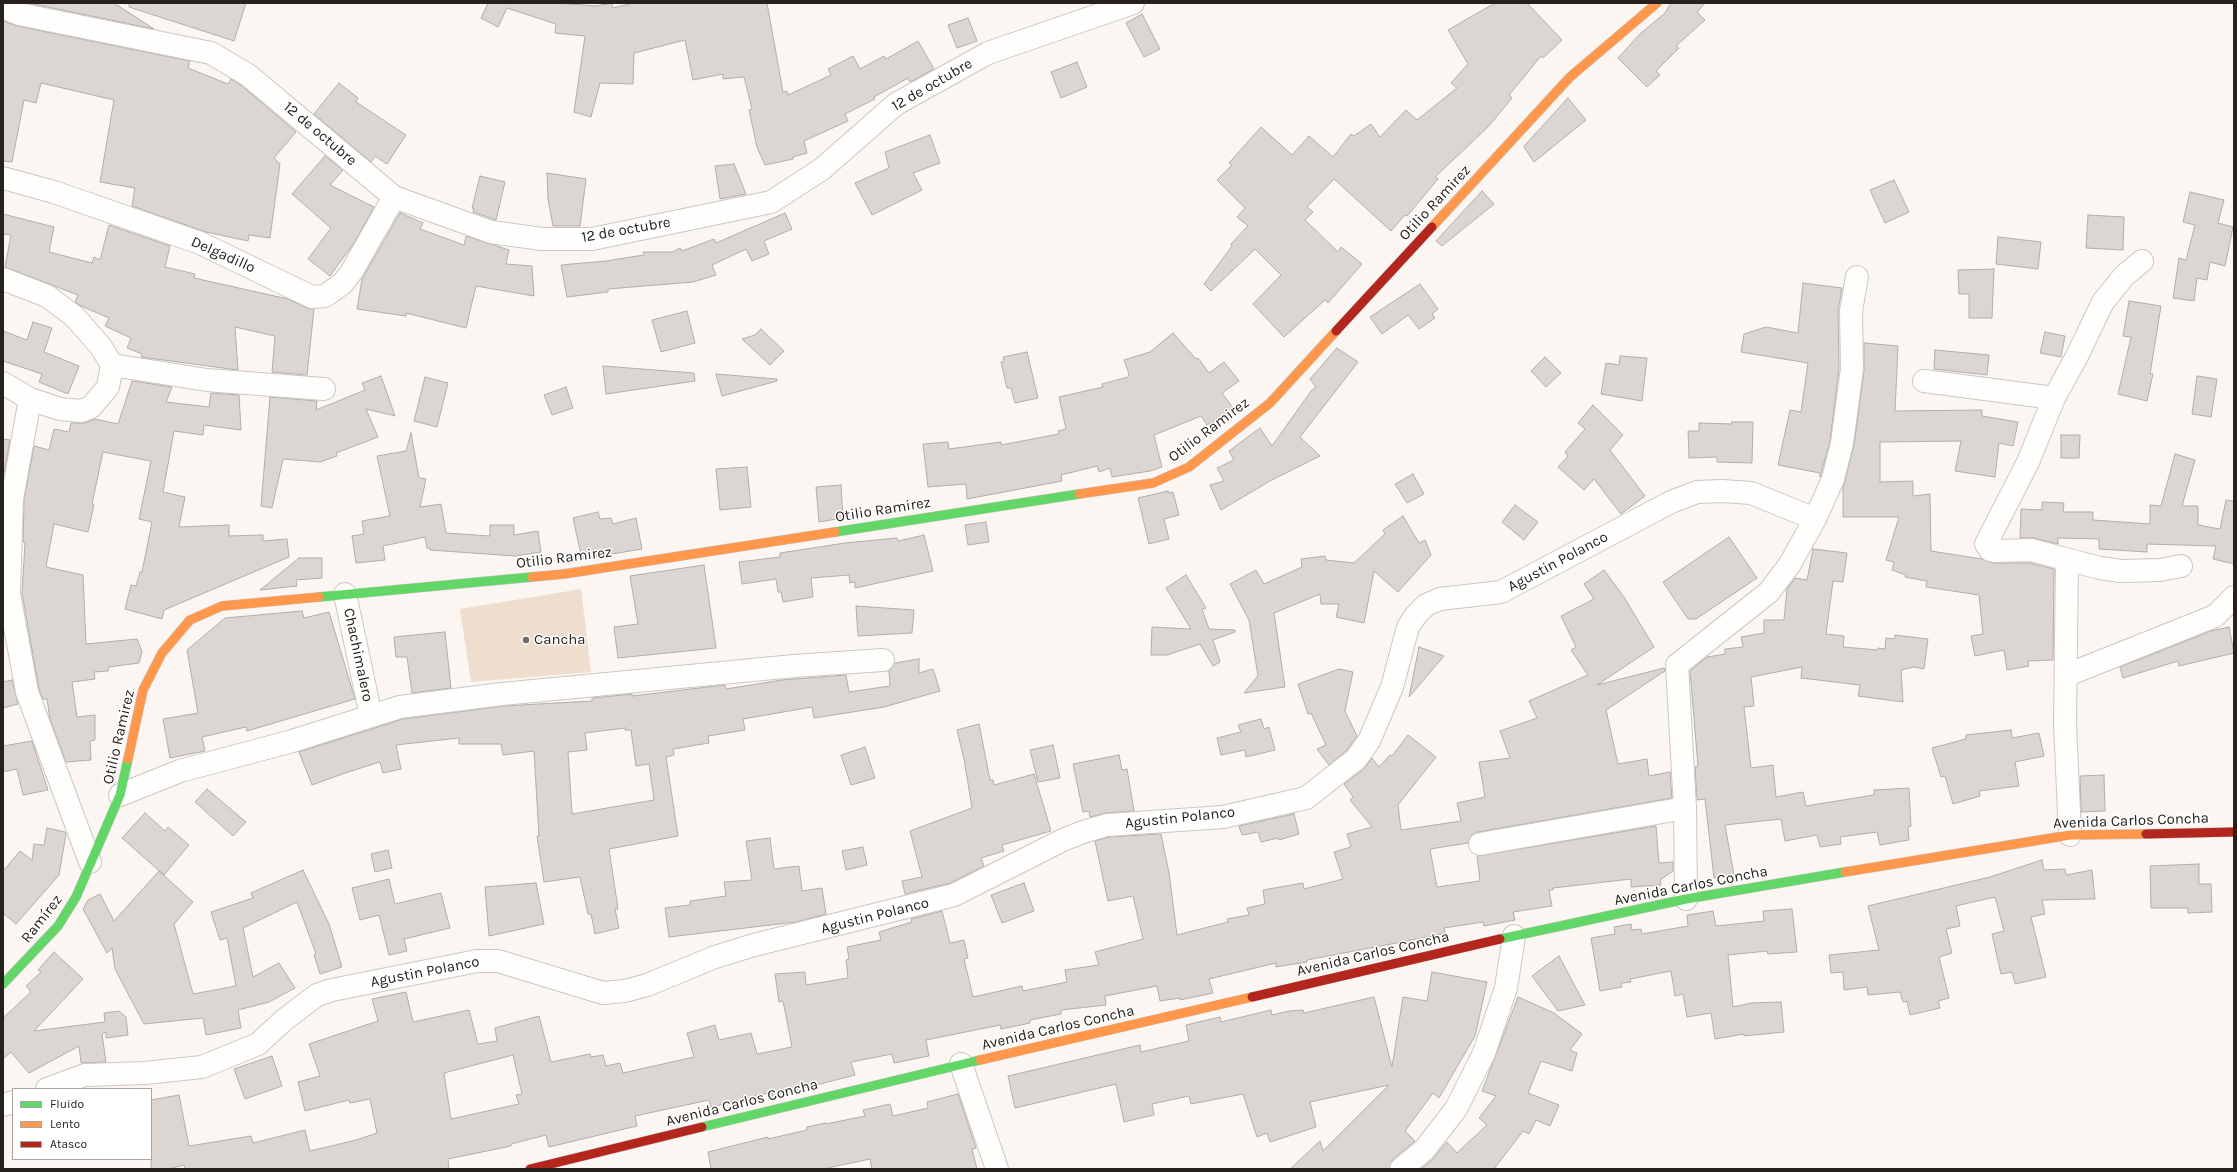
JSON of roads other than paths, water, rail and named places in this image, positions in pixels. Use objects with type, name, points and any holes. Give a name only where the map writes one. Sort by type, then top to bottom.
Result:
[{"type":"street","name":"12 de octubre","points":[[3,7],[19,14],[211,53],[248,74],[394,197],[491,232],[549,239],[592,239],[770,202],[822,169],[896,104],[981,57],[1133,3]]},
{"type":"street","name":"Otilio Ramirez","points":[[90,862],[120,795],[143,690],[162,653],[190,620],[222,606],[564,574],[1153,483],[1168,478],[1189,467],[1270,402],[1570,77],[1657,3]]},
{"type":"street","name":"Delgadillo","points":[[3,178],[54,192],[200,243],[312,297],[325,296],[343,282],[352,271],[394,197]]},
{"type":"street","points":[[2142,260],[2124,276],[2103,302],[2077,356],[2054,398],[2028,462],[1986,544],[1990,550],[2031,550],[2100,568],[2121,571],[2160,570],[2181,566]]},
{"type":"street","points":[[1686,899],[1685,808],[1677,665],[1769,592],[1790,564],[1815,519],[1833,479],[1842,443],[1852,369],[1851,311],[1857,277]]},
{"type":"street","points":[[3,279],[47,296],[75,318],[100,347],[112,365],[108,387],[91,406],[82,410],[60,409],[30,399],[3,383]]},
{"type":"street","points":[[112,365],[207,380],[324,389]]},
{"type":"street","points":[[1924,380],[2054,398]]},
{"type":"street","points":[[30,399],[12,499],[9,594],[27,692],[90,862]]},
{"type":"street","name":"Agustin Polanco","points":[[50,1088],[85,1075],[145,1073],[202,1067],[258,1044],[284,1020],[317,995],[332,990],[477,961],[498,961],[603,993],[625,991],[647,985],[715,957],[754,945],[954,895],[1065,839],[1107,825],[1222,817],[1306,798],[1356,760],[1369,741],[1392,687],[1408,628],[1416,615],[1426,605],[1440,599],[1501,592],[1671,502],[1697,492],[1722,491],[1751,493],[1815,519]]},
{"type":"street","points":[[2067,560],[2067,674],[2065,724],[2070,835]]},
{"type":"street","name":"Chachimalero","points":[[345,594],[371,716]]},
{"type":"street","points":[[2067,674],[2215,616],[2234,597]]},
{"type":"street","points":[[120,795],[180,771],[289,742],[400,708],[502,694],[794,666],[883,660]]},
{"type":"street","points":[[1480,844],[1685,808]]},
{"type":"street","name":"Avenida Carlos Concha","points":[[530,1169],[961,1064],[1514,936],[1686,899],[2070,835],[2234,832]]},
{"type":"street","name":"Ramírez","points":[[3,984],[58,926],[76,897],[90,862]]},
{"type":"street","points":[[1401,1169],[1424,1150],[1456,1108],[1484,1053],[1506,988],[1514,936]]},
{"type":"street","points":[[961,1064],[996,1169]]},
{"type":"place","name":"Cancha","points":[[526,640]]}]
